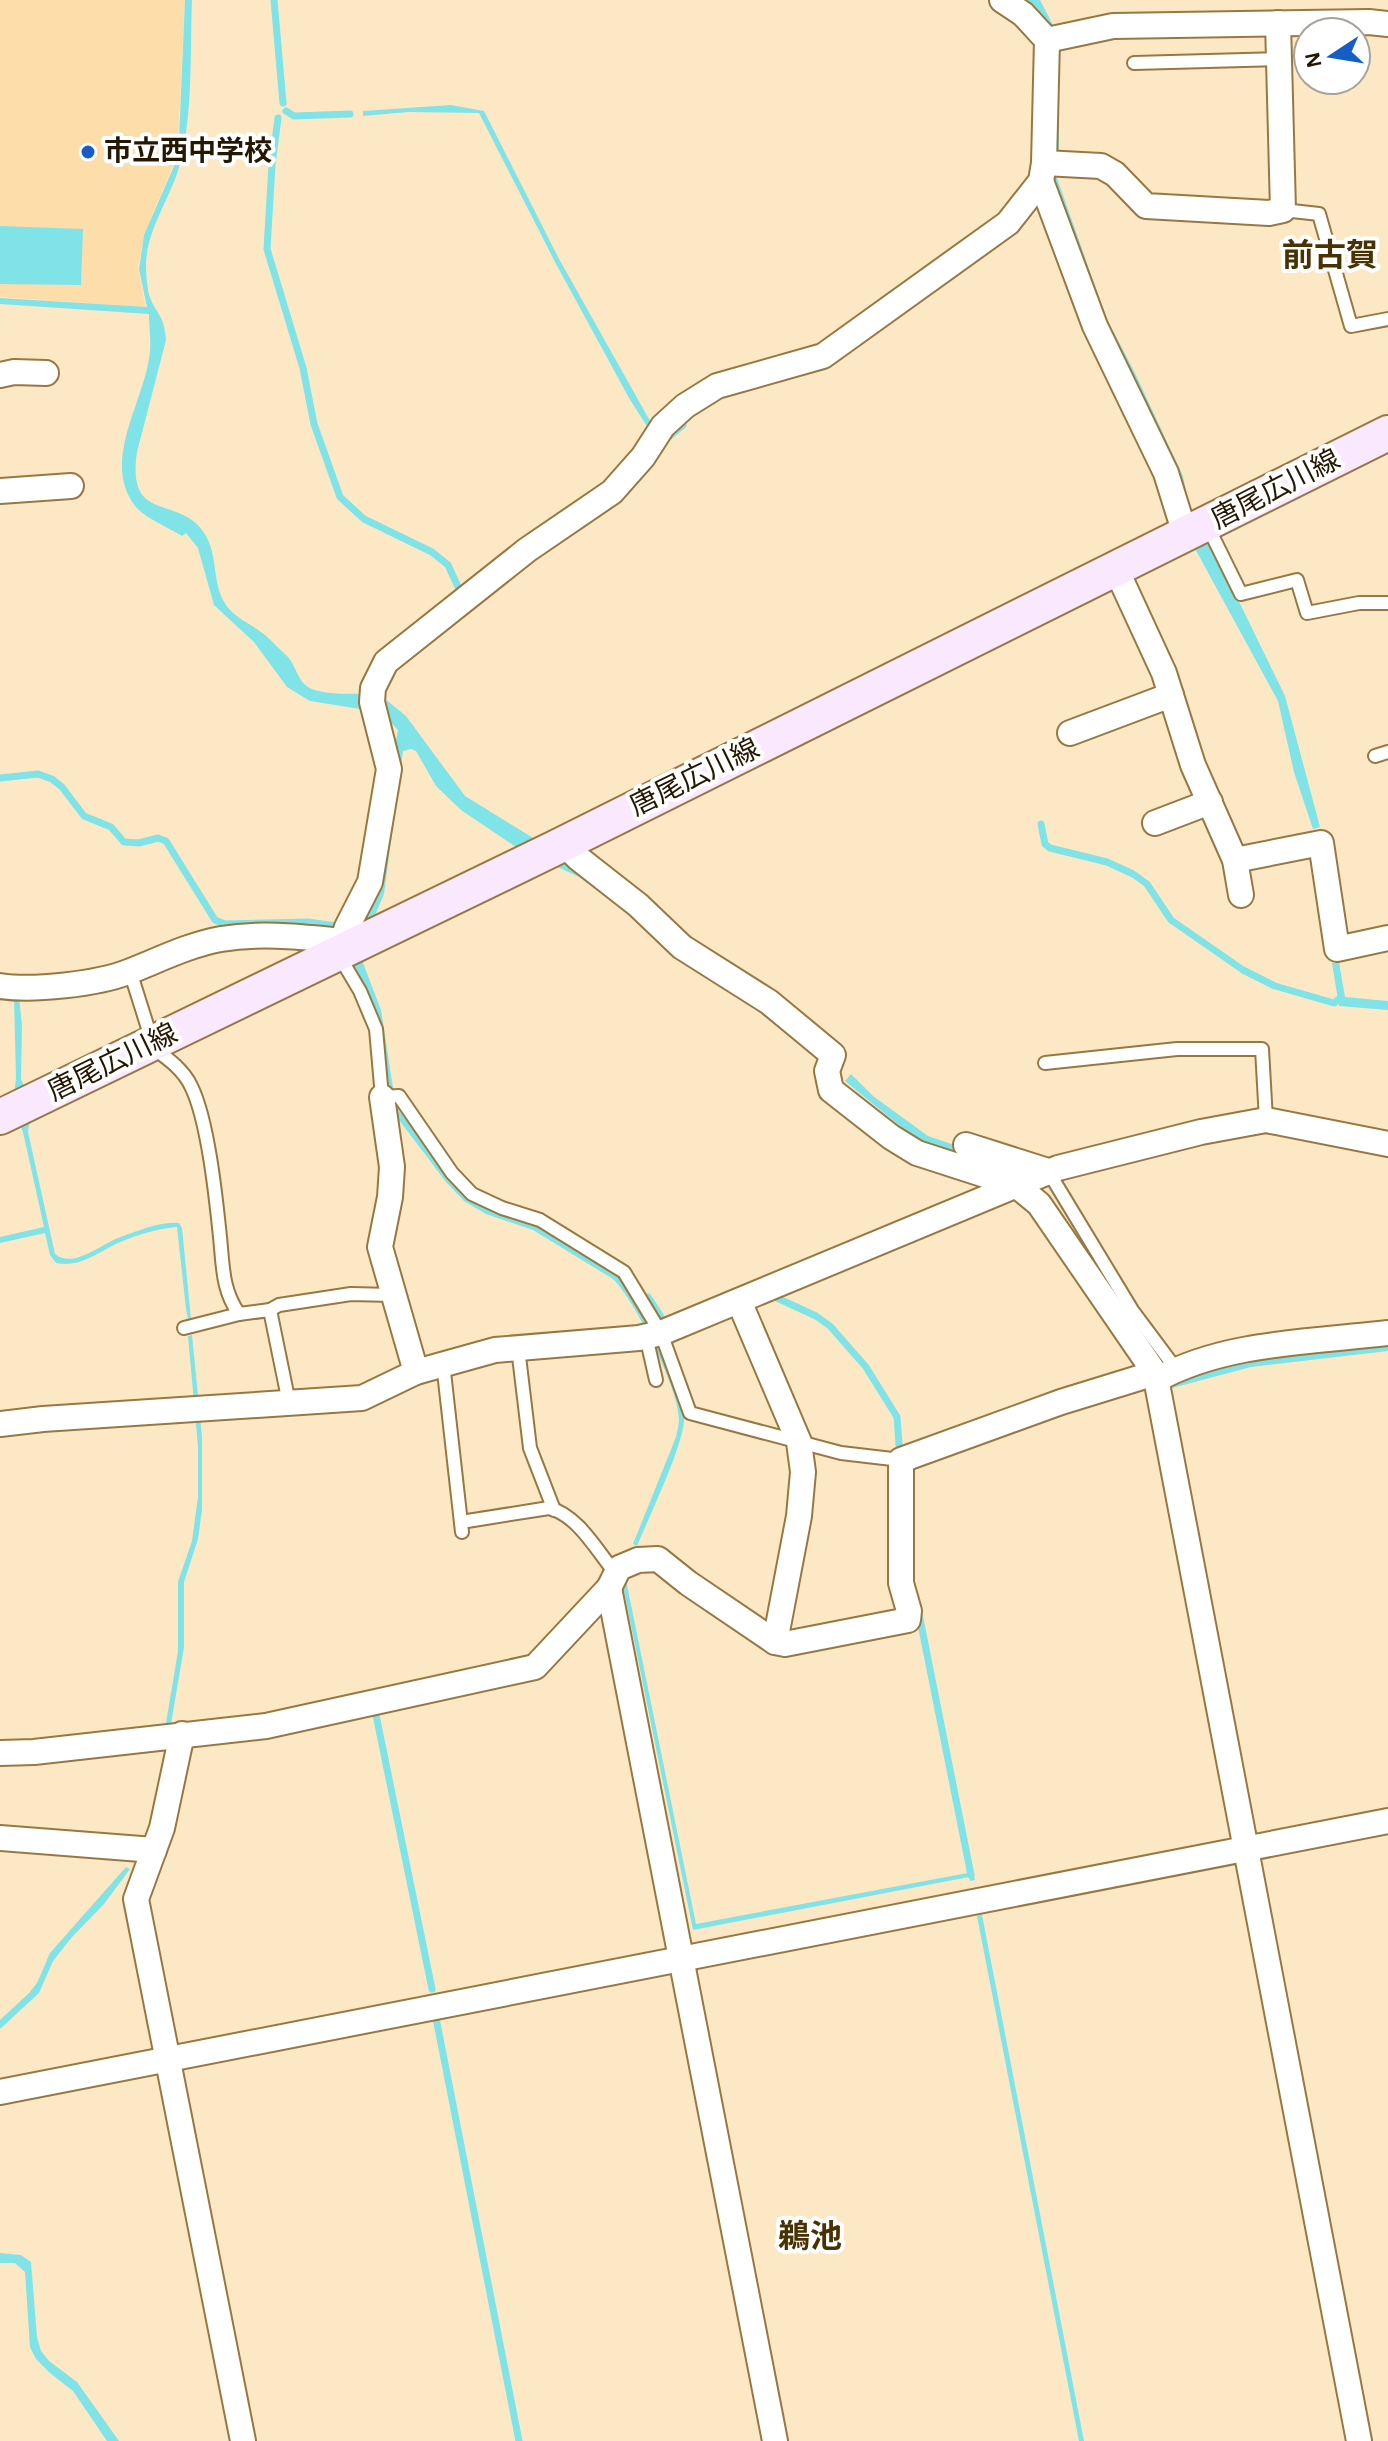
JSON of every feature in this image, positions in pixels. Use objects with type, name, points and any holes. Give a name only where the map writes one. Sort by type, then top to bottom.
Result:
[{"type":"main road","name":"唐尾広川線","points":[[14,1111],[551,850],[1388,433]]},
{"type":"street","points":[[1002,0],[1023,14],[1047,40],[1042,172],[1095,326],[1195,529]]},
{"type":"street","points":[[1042,172],[1101,166],[1115,174],[1146,206],[1269,213],[1283,210],[1278,23]]},
{"type":"street","points":[[1047,40],[1113,26],[1388,24]]},
{"type":"street","points":[[0,986],[63,985],[130,971],[170,954],[219,939],[273,934],[348,947],[347,927],[370,882],[389,769],[374,704],[386,662],[527,550],[612,492],[643,457],[663,426],[685,406],[717,386],[823,356],[1008,223],[1042,172]]},
{"type":"street","points":[[0,375],[46,373]]},
{"type":"street","points":[[0,491],[71,486]]},
{"type":"street","points":[[1116,569],[1164,673],[1193,765],[1235,860],[1241,895]]},
{"type":"street","points":[[1070,733],[1171,695]]},
{"type":"street","points":[[1155,823],[1210,802]]},
{"type":"street","points":[[1235,860],[1321,843],[1337,949],[1388,938]]},
{"type":"street","points":[[551,850],[638,905],[682,947],[769,1002],[833,1055],[827,1071],[831,1090],[891,1137],[917,1153],[1016,1185],[1039,1204],[1162,1374],[1247,1848],[1359,2441]]},
{"type":"street","points":[[382,1097],[392,1167],[390,1197],[380,1247],[416,1372]]},
{"type":"street","points":[[0,1424],[362,1398],[416,1372],[495,1350],[654,1335],[1048,1171],[1201,1132],[1266,1120],[1388,1144]]},
{"type":"street","points":[[966,1145],[1048,1171]]},
{"type":"street","points":[[739,1301],[799,1442],[803,1472],[799,1516],[775,1642]]},
{"type":"street","points":[[0,1753],[34,1752],[266,1726],[535,1667],[612,1581],[619,1568],[638,1560],[658,1559],[775,1642],[785,1644],[908,1620],[909,1611],[901,1583],[901,1460],[1061,1402],[1240,1349],[1388,1333]]},
{"type":"street","points":[[612,1581],[775,2441]]},
{"type":"street","points":[[182,1734],[162,1828],[136,1899],[243,2441]]},
{"type":"street","points":[[0,2092],[1388,1821]]},
{"type":"street","points":[[0,1838],[154,1850]]},
{"type":"lane","points":[[1134,63],[1279,59]]},
{"type":"lane","points":[[1283,210],[1319,214],[1351,326],[1388,319]]},
{"type":"lane","points":[[1195,529],[1241,594],[1297,580],[1307,613],[1359,603],[1388,603]]},
{"type":"lane","points":[[348,947],[360,991],[376,1029],[382,1097],[399,1096],[452,1173],[472,1194],[540,1220],[624,1272],[690,1413],[841,1453],[901,1460]]},
{"type":"lane","points":[[130,971],[152,1044],[179,1068],[195,1097],[210,1161],[223,1278],[231,1302],[239,1314]]},
{"type":"lane","points":[[1045,1063],[1177,1049],[1262,1049],[1266,1120]]},
{"type":"lane","points":[[1048,1171],[1132,1310],[1162,1374]]},
{"type":"lane","points":[[184,1328],[239,1314],[270,1310],[279,1305],[351,1294],[392,1295]]},
{"type":"lane","points":[[270,1310],[289,1403]]},
{"type":"lane","points":[[654,1335],[656,1380]]},
{"type":"lane","points":[[518,1348],[530,1448],[554,1510]]},
{"type":"lane","points":[[443,1363],[461,1527],[554,1510],[562,1512],[572,1520],[612,1581]]},
{"type":"shaded area","name":"市立西中学校","points":[[0,0],[185,0],[178,138],[173,165],[144,234],[138,266],[145,307],[0,297]]},
{"type":"water","points":[[185,0],[192,0],[185,141],[177,173],[147,250],[149,295],[162,320],[166,340],[137,452],[136,475],[140,491],[147,500],[195,523],[209,543],[220,593],[227,606],[287,656],[307,686],[327,693],[379,694],[406,716],[465,796],[564,857],[821,1053],[816,1058],[754,1008],[680,961],[620,907],[579,877],[519,849],[461,810],[436,786],[416,751],[403,751],[384,894],[376,913],[364,929],[360,955],[381,1010],[396,1107],[460,1191],[498,1213],[535,1225],[616,1273],[638,1303],[674,1376],[684,1418],[679,1445],[637,1546],[633,1544],[676,1437],[679,1419],[672,1387],[643,1324],[613,1279],[533,1230],[486,1214],[464,1201],[393,1112],[377,1017],[352,964],[398,730],[382,714],[310,701],[287,687],[254,642],[214,605],[198,548],[186,533],[182,536],[135,506],[125,488],[123,450],[147,370],[149,314],[0,304],[0,298],[147,307],[139,269],[144,235],[174,166],[179,139]]},
{"type":"water","points":[[1025,0],[1040,0],[1053,25],[1059,58],[1057,178],[1106,317],[1183,476],[1191,515],[1208,538],[1285,696],[1320,827],[1313,829],[1294,772],[1278,701],[1193,545],[1101,321],[1048,178],[1042,18]]},
{"type":"water","points":[[451,105],[484,111],[558,257],[654,428],[650,431],[555,262],[479,113],[408,112],[363,116],[363,111]]},
{"type":"water","points":[[0,226],[83,229],[81,285],[0,284]]},
{"type":"water","points":[[1339,962],[1345,997],[1388,1001],[1388,1010],[1339,1006],[1332,963]]},
{"type":"water","points":[[19,997],[21,1079],[26,1090],[30,1119],[28,1132],[55,1254],[62,1258],[78,1257],[141,1230],[179,1223],[191,1319],[188,1319],[186,1309],[177,1227],[134,1237],[71,1264],[56,1263],[50,1255],[45,1233],[0,1243],[0,1237],[44,1227],[23,1132],[13,1107],[16,1077],[14,998]]},
{"type":"water","points":[[851,1074],[873,1096],[928,1136],[1022,1168],[955,1156],[917,1140],[845,1081]]},
{"type":"water","points":[[192,1335],[202,1437],[202,1510],[198,1539],[184,1582],[184,1647],[171,1724],[166,1723],[178,1651],[178,1582],[192,1541],[198,1497],[198,1446],[188,1336]]},
{"type":"water","points":[[1388,1345],[1388,1351],[1251,1367],[1172,1388],[1171,1383],[1248,1361]]},
{"type":"water","points":[[626,1580],[696,1924],[973,1872],[975,1880],[970,1881],[969,1877],[693,1930],[622,1581]]},
{"type":"water","points":[[126,1867],[130,1869],[104,1904],[53,1961],[39,1993],[0,2029],[0,2020],[37,1983],[50,1953]]},
{"type":"water","points":[[982,1915],[1084,2441],[1079,2441],[977,1916]]},
{"type":"water","points":[[0,2253],[21,2255],[31,2262],[37,2337],[41,2351],[77,2382],[119,2441],[107,2441],[73,2391],[36,2359],[30,2347],[25,2272],[15,2263],[0,2263]]},
{"type":"waterway","points":[[274,0],[283,103]]},
{"type":"waterway","points":[[286,111],[294,116],[350,114]]},
{"type":"waterway","points":[[278,118],[267,249],[303,368],[314,424],[340,497],[364,519],[432,552],[448,565],[460,591]]},
{"type":"waterway","points":[[666,439],[683,425]]},
{"type":"waterway","points":[[0,778],[38,774],[52,779],[84,816],[111,827],[124,842],[139,843],[158,838],[166,841],[215,920],[225,924],[308,922],[336,926]]},
{"type":"waterway","points":[[1041,824],[1045,844],[1050,848],[1107,862],[1133,874],[1147,884],[1171,920],[1243,970],[1275,986],[1334,1003],[1339,999]]},
{"type":"waterway","points":[[648,1297],[663,1320],[669,1321]]},
{"type":"waterway","points":[[777,1298],[830,1326],[866,1367],[897,1417],[899,1445]]},
{"type":"waterway","points":[[918,1609],[971,1875]]},
{"type":"waterway","points":[[376,1715],[432,1989]]},
{"type":"waterway","points":[[436,2018],[519,2441]]},
{"type":"place","name":"市立西中学校","points":[[88,152]]},
{"type":"district","name":"前古賀","points":[[1330,256]]},
{"type":"district","name":"鵜池","points":[[810,2237]]}]
